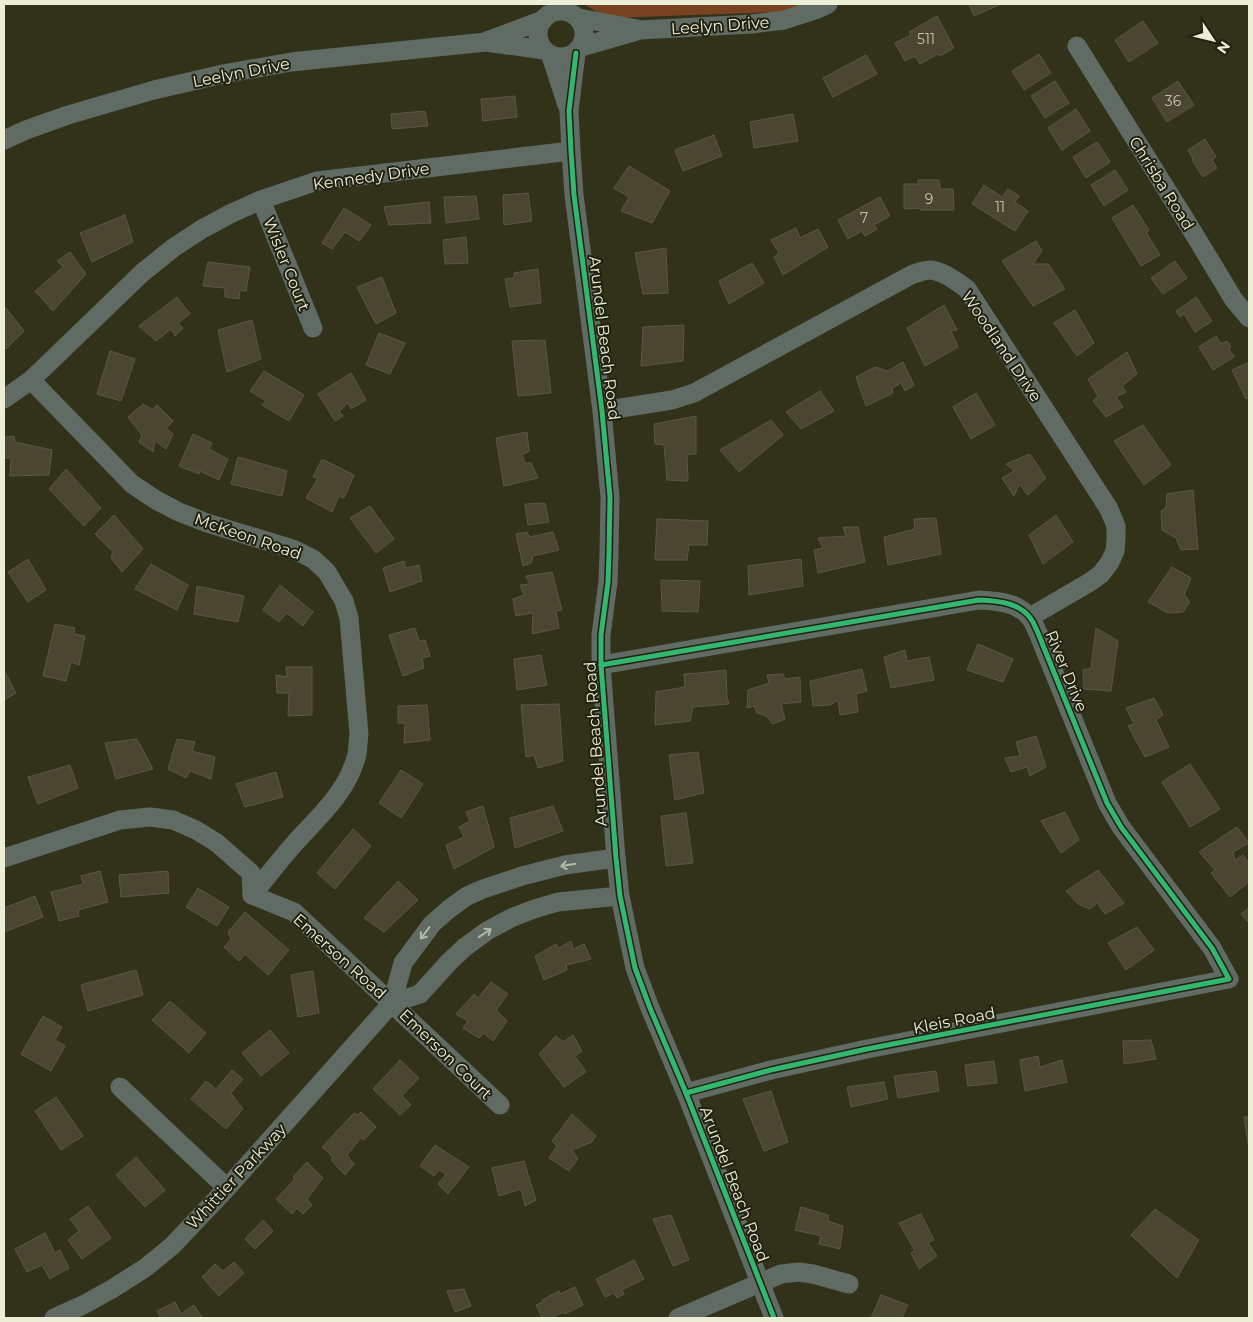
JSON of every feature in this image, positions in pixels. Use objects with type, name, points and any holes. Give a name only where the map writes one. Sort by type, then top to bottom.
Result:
[{"type":"street","name":"Leelyn Drive","points":[[579,50],[640,30],[752,24],[784,20],[828,4]]},
{"type":"street","points":[[557,11],[575,12],[583,25],[585,32],[584,40],[579,50],[570,56],[557,58],[548,53],[538,39],[538,32],[545,14],[557,11]]},
{"type":"street","name":"Leelyn Drive","points":[[575,12],[640,30]]},
{"type":"street","name":"Leelyn Drive","points":[[486,42],[545,14]]},
{"type":"street","name":"Leelyn Drive","points":[[4,140],[59,118],[154,90],[223,74],[291,62],[486,42],[548,53]]},
{"type":"street","name":"Chrisba Road","points":[[1077,46],[1234,300],[1249,318]]},
{"type":"street","name":"Arundel Beach Road","points":[[579,50],[569,111],[574,195],[602,412],[608,479],[610,528],[608,582],[601,635],[601,665],[620,896],[636,968],[650,1008],[686,1092],[774,1318]]},
{"type":"street","name":"Arundel Beach Road","points":[[548,53],[569,111]]},
{"type":"street","name":"Kennedy Drive","points":[[4,399],[31,380],[142,273],[173,248],[214,223],[261,200],[317,181],[571,151]]},
{"type":"street","name":"Wisler Court","points":[[261,200],[313,328]]},
{"type":"street","name":"Woodland Drive","points":[[602,412],[672,400],[694,393],[913,274],[929,270],[941,273],[966,289],[1109,509],[1116,526],[1115,551],[1101,574],[1030,617]]},
{"type":"street","name":"McKeon Road","points":[[31,380],[132,484],[179,512],[207,523],[293,549],[313,559],[327,572],[344,601],[349,618],[359,734],[350,774],[330,806],[294,844],[252,895]]},
{"type":"street","name":"River Drive","points":[[601,665],[979,600],[998,601],[1015,606],[1030,617],[1038,633],[1107,803],[1121,827],[1212,948],[1229,979]]},
{"type":"street","points":[[4,858],[120,820],[150,816],[173,820],[196,830],[217,843],[251,873],[252,895]]},
{"type":"street","name":"Whittier Parkway","points":[[54,1318],[112,1290],[145,1268],[172,1246],[227,1188],[392,1003],[403,963],[432,924],[449,909],[467,896],[522,876],[564,865],[616,858]]},
{"type":"street","name":"Emerson Road","points":[[252,895],[294,912],[392,1003]]},
{"type":"street","points":[[392,1003],[420,994],[465,947],[487,930],[511,918],[534,908],[558,902],[620,896]]},
{"type":"street","name":"Kleis Road","points":[[686,1092],[771,1070],[867,1049],[1229,979]]},
{"type":"street","name":"Emerson Court","points":[[392,1003],[500,1105]]},
{"type":"street","points":[[120,1087],[227,1188]]},
{"type":"street","points":[[678,1318],[781,1274],[799,1272],[813,1274],[849,1284]]},
{"type":"shaded area","points":[[584,4],[814,4],[805,11],[611,18]]},
{"type":"building","points":[[969,4],[1001,4],[974,16]]},
{"type":"building","points":[[937,16],[954,48],[920,64],[915,56],[905,61],[895,43],[911,35],[909,32]]},
{"type":"building","points":[[1143,21],[1158,43],[1129,62],[1115,40]]},
{"type":"building","points":[[1039,54],[1051,73],[1024,90],[1012,71]]},
{"type":"building","points":[[866,55],[877,74],[833,97],[823,78]]},
{"type":"building","points":[[1055,81],[1069,103],[1045,118],[1031,96]]},
{"type":"building","points":[[1178,81],[1194,105],[1167,122],[1152,98]]},
{"type":"building","points":[[515,96],[517,117],[483,121],[481,99]]},
{"type":"building","points":[[1076,109],[1090,131],[1062,150],[1048,128]]},
{"type":"building","points":[[425,111],[428,126],[392,129],[391,114]]},
{"type":"building","points":[[793,114],[798,141],[754,148],[750,122]]},
{"type":"building","points":[[714,135],[722,156],[683,171],[675,150]]},
{"type":"building","points":[[1205,139],[1216,157],[1212,160],[1217,168],[1203,177],[1188,150]]},
{"type":"building","points":[[1097,142],[1110,162],[1086,178],[1073,157]]},
{"type":"building","points":[[629,166],[670,191],[652,223],[621,211],[629,197],[614,188]]},
{"type":"building","points":[[1115,170],[1128,190],[1104,206],[1091,185]]},
{"type":"building","points":[[918,180],[939,180],[940,189],[953,189],[954,210],[904,209],[904,184],[918,184]]},
{"type":"building","points":[[984,185],[1002,197],[1008,189],[1019,196],[1015,202],[1028,211],[1015,231],[972,204]]},
{"type":"building","points":[[528,193],[532,221],[504,225],[503,195]]},
{"type":"building","points":[[476,196],[479,219],[446,223],[444,197]]},
{"type":"building","points":[[880,197],[890,216],[874,225],[877,229],[865,236],[862,231],[848,239],[838,220]]},
{"type":"building","points":[[429,202],[431,223],[389,225],[384,207]]},
{"type":"building","points":[[1133,205],[1149,230],[1146,232],[1160,255],[1141,266],[1112,218]]},
{"type":"building","points":[[344,208],[371,225],[359,241],[345,232],[332,249],[322,243]]},
{"type":"building","points":[[125,215],[133,242],[92,262],[80,233]]},
{"type":"building","points":[[796,228],[800,238],[818,229],[828,247],[783,275],[774,257],[779,253],[771,240]]},
{"type":"building","points":[[466,237],[468,263],[445,264],[443,240]]},
{"type":"building","points":[[1036,241],[1042,251],[1033,264],[1048,264],[1065,289],[1033,306],[1002,261]]},
{"type":"building","points":[[666,248],[668,293],[643,294],[635,253]]},
{"type":"building","points":[[70,252],[86,274],[53,311],[35,291],[63,267],[57,261]]},
{"type":"building","points":[[1175,261],[1187,278],[1163,294],[1151,278]]},
{"type":"building","points":[[208,262],[250,267],[246,291],[240,290],[239,299],[225,297],[225,288],[203,286]]},
{"type":"building","points":[[752,263],[764,283],[729,304],[719,281]]},
{"type":"building","points":[[538,269],[541,303],[510,307],[505,279],[514,278],[514,273]]},
{"type":"building","points":[[382,277],[396,313],[376,324],[357,287]]},
{"type":"building","points":[[177,297],[190,314],[178,323],[183,328],[175,336],[171,329],[156,341],[139,326]]},
{"type":"building","points":[[1196,297],[1212,321],[1195,332],[1184,314],[1180,317],[1176,311]]},
{"type":"building","points":[[944,305],[957,330],[951,331],[958,347],[925,366],[907,328]]},
{"type":"building","points":[[5,307],[24,331],[6,349],[4,347]]},
{"type":"building","points":[[1075,310],[1094,343],[1077,356],[1054,323]]},
{"type":"building","points":[[252,320],[261,359],[227,372],[218,330]]},
{"type":"building","points":[[684,325],[683,361],[641,366],[643,327]]},
{"type":"building","points":[[379,333],[405,343],[390,374],[366,365]]},
{"type":"building","points":[[1216,336],[1221,344],[1227,341],[1234,357],[1213,370],[1199,347]]},
{"type":"building","points":[[545,340],[551,393],[518,396],[512,341]]},
{"type":"building","points":[[110,351],[135,359],[121,401],[97,394]]},
{"type":"building","points":[[1127,352],[1137,374],[1122,386],[1126,392],[1116,397],[1123,407],[1106,417],[1093,401],[1098,396],[1088,379]]},
{"type":"building","points":[[903,362],[914,385],[905,391],[901,383],[892,388],[893,393],[866,406],[856,377],[875,367],[888,371]]},
{"type":"building","points":[[1249,362],[1249,397],[1246,399],[1232,370]]},
{"type":"building","points":[[264,371],[304,395],[289,421],[262,405],[266,401],[250,391]]},
{"type":"building","points":[[351,373],[366,400],[351,409],[348,403],[339,411],[343,416],[335,421],[318,394]]},
{"type":"building","points":[[820,391],[834,411],[801,429],[786,412]]},
{"type":"building","points":[[976,393],[995,425],[971,439],[953,407]]},
{"type":"building","points":[[143,404],[153,410],[157,405],[173,421],[166,428],[173,434],[166,449],[155,441],[153,452],[139,442],[142,435],[128,417]]},
{"type":"building","points":[[696,416],[696,454],[687,455],[688,481],[667,480],[664,445],[655,444],[654,424]]},
{"type":"building","points":[[771,420],[783,435],[739,472],[720,450]]},
{"type":"building","points":[[1143,425],[1171,465],[1144,485],[1114,441]]},
{"type":"building","points":[[527,432],[529,451],[522,455],[525,463],[531,463],[538,478],[504,486],[496,438]]},
{"type":"building","points":[[193,434],[212,443],[209,449],[228,459],[219,480],[200,471],[199,474],[179,466]]},
{"type":"building","points":[[14,436],[15,442],[52,450],[49,475],[10,476],[11,458],[4,458],[4,437]]},
{"type":"building","points":[[1030,454],[1046,478],[1028,495],[1019,484],[1014,496],[1002,478],[1014,471],[1006,464]]},
{"type":"building","points":[[238,457],[287,471],[282,496],[231,484]]},
{"type":"building","points":[[322,459],[354,475],[344,498],[339,496],[332,512],[306,498],[318,478],[313,477]]},
{"type":"building","points":[[66,469],[101,508],[84,526],[49,489]]},
{"type":"building","points":[[1193,490],[1198,549],[1181,550],[1176,538],[1162,530],[1161,511],[1166,507],[1167,494]]},
{"type":"building","points":[[545,503],[549,522],[528,525],[525,504]]},
{"type":"building","points":[[370,506],[394,539],[376,553],[350,518]]},
{"type":"building","points":[[114,515],[143,549],[122,572],[111,558],[113,551],[95,534]]},
{"type":"building","points":[[1056,515],[1073,542],[1043,564],[1029,535]]},
{"type":"building","points":[[936,518],[941,554],[888,565],[884,537],[915,529],[914,519]]},
{"type":"building","points":[[657,519],[708,521],[707,545],[689,545],[687,560],[655,560]]},
{"type":"building","points":[[843,527],[858,527],[865,562],[818,573],[814,550],[823,548],[818,538],[846,536]]},
{"type":"building","points":[[527,532],[529,537],[553,532],[559,550],[533,556],[531,563],[523,566],[516,534]]},
{"type":"building","points":[[28,559],[46,590],[28,602],[8,572]]},
{"type":"building","points":[[801,559],[803,586],[749,595],[748,566]]},
{"type":"building","points":[[404,561],[406,568],[419,565],[422,581],[390,592],[383,568]]},
{"type":"building","points":[[151,564],[188,585],[177,610],[135,589]]},
{"type":"building","points":[[1172,567],[1191,578],[1184,595],[1190,602],[1183,612],[1168,613],[1148,602]]},
{"type":"building","points":[[552,572],[562,610],[556,611],[559,628],[532,634],[533,613],[516,616],[513,599],[524,595],[520,585],[530,584],[526,576]]},
{"type":"building","points":[[661,580],[700,581],[698,612],[662,611]]},
{"type":"building","points":[[280,585],[313,612],[303,626],[287,613],[279,622],[263,610]]},
{"type":"building","points":[[197,586],[244,596],[238,622],[194,614]]},
{"type":"building","points":[[55,624],[75,628],[74,634],[85,636],[79,665],[71,662],[66,681],[43,676]]},
{"type":"building","points":[[415,628],[419,641],[425,640],[430,656],[422,658],[424,668],[403,676],[389,635]]},
{"type":"building","points":[[1096,628],[1118,641],[1111,691],[1084,689],[1083,670],[1091,668]]},
{"type":"building","points":[[978,644],[1013,659],[1003,682],[967,670]]},
{"type":"building","points":[[905,650],[907,661],[929,657],[934,680],[891,688],[884,657]]},
{"type":"building","points":[[541,655],[547,685],[517,690],[514,659]]},
{"type":"building","points":[[286,667],[312,667],[312,715],[288,716],[289,693],[277,693],[276,675],[287,677]]},
{"type":"building","points":[[862,669],[867,691],[856,694],[858,712],[840,715],[838,700],[830,705],[813,706],[810,681]]},
{"type":"building","points":[[726,670],[729,704],[693,707],[690,721],[655,725],[656,692],[685,687],[684,674]]},
{"type":"building","points":[[4,672],[16,693],[4,700]]},
{"type":"building","points":[[783,674],[785,679],[800,677],[801,702],[781,704],[785,719],[773,724],[766,716],[757,713],[754,706],[747,708],[748,690],[769,683],[767,675]]},
{"type":"building","points":[[1154,698],[1163,715],[1156,720],[1169,747],[1145,757],[1128,726],[1134,724],[1126,708]]},
{"type":"building","points":[[559,704],[563,761],[538,768],[534,755],[526,757],[521,705]]},
{"type":"building","points":[[427,705],[430,740],[404,743],[405,723],[398,723],[398,706]]},
{"type":"building","points":[[1036,736],[1046,767],[1030,776],[1027,767],[1011,772],[1005,758],[1020,756],[1016,742]]},
{"type":"building","points":[[137,739],[153,769],[116,779],[105,743]]},
{"type":"building","points":[[177,739],[195,742],[192,751],[215,757],[211,779],[190,771],[186,778],[168,769]]},
{"type":"building","points":[[698,752],[704,793],[675,800],[669,755]]},
{"type":"building","points":[[1190,764],[1220,809],[1190,827],[1162,782]]},
{"type":"building","points":[[70,765],[78,788],[38,804],[28,777]]},
{"type":"building","points":[[401,770],[423,784],[401,818],[379,803]]},
{"type":"building","points":[[276,772],[283,797],[245,807],[236,784]]},
{"type":"building","points":[[483,806],[494,847],[454,869],[446,845],[464,837],[459,827],[470,821],[466,812]]},
{"type":"building","points":[[553,806],[563,831],[515,848],[510,818]]},
{"type":"building","points":[[1065,812],[1079,840],[1061,853],[1041,821]]},
{"type":"building","points":[[686,813],[693,863],[666,866],[661,816]]},
{"type":"building","points":[[1237,827],[1249,843],[1233,852],[1235,860],[1243,855],[1249,863],[1249,882],[1230,897],[1211,873],[1215,870],[1199,852]]},
{"type":"building","points":[[353,829],[371,846],[335,889],[317,873]]},
{"type":"building","points":[[1098,870],[1124,903],[1105,914],[1097,903],[1090,909],[1078,904],[1066,891]]},
{"type":"building","points":[[100,871],[108,902],[78,910],[79,916],[59,921],[51,892],[83,884],[81,876]]},
{"type":"building","points":[[168,871],[169,893],[121,897],[119,875]]},
{"type":"building","points":[[398,881],[418,900],[384,932],[364,918]]},
{"type":"building","points":[[198,888],[229,907],[217,926],[186,907]]},
{"type":"building","points":[[35,896],[43,917],[4,932],[4,908]]},
{"type":"building","points":[[1249,908],[1249,923],[1241,914]]},
{"type":"building","points":[[245,912],[289,950],[268,975],[245,954],[239,961],[224,947],[231,939],[228,932]]},
{"type":"building","points":[[1137,927],[1154,950],[1126,970],[1108,943]]},
{"type":"building","points":[[571,941],[573,949],[584,944],[591,959],[566,965],[567,970],[544,980],[535,956],[556,944],[559,948]]},
{"type":"building","points":[[136,970],[143,995],[88,1011],[81,985]]},
{"type":"building","points":[[313,971],[319,1013],[298,1017],[291,975]]},
{"type":"building","points":[[491,982],[508,994],[496,1010],[507,1021],[493,1041],[484,1033],[479,1038],[463,1028],[468,1021],[456,1014],[474,994],[478,998]]},
{"type":"building","points":[[170,1001],[206,1033],[189,1053],[152,1020]]},
{"type":"building","points":[[43,1016],[62,1027],[55,1040],[65,1046],[51,1071],[21,1054]]},
{"type":"building","points":[[270,1030],[289,1053],[261,1076],[242,1053]]},
{"type":"building","points":[[573,1035],[582,1051],[575,1056],[586,1072],[564,1087],[539,1054],[556,1036],[563,1042]]},
{"type":"building","points":[[1151,1040],[1156,1059],[1124,1064],[1123,1041]]},
{"type":"building","points":[[1038,1056],[1040,1067],[1062,1060],[1067,1082],[1025,1091],[1020,1060]]},
{"type":"building","points":[[400,1060],[419,1078],[402,1096],[411,1105],[400,1115],[373,1089]]},
{"type":"building","points":[[994,1061],[997,1083],[968,1086],[965,1065]]},
{"type":"building","points":[[232,1070],[243,1079],[231,1093],[243,1109],[226,1129],[191,1099],[206,1081],[216,1089]]},
{"type":"building","points":[[936,1071],[939,1091],[898,1098],[894,1076]]},
{"type":"building","points":[[884,1082],[888,1099],[851,1107],[847,1087]]},
{"type":"building","points":[[771,1091],[788,1142],[764,1151],[743,1099]]},
{"type":"building","points":[[56,1097],[83,1136],[61,1150],[35,1111]]},
{"type":"building","points":[[361,1112],[376,1127],[364,1140],[361,1138],[347,1155],[354,1164],[345,1175],[331,1160],[333,1157],[322,1147],[354,1113],[357,1115]]},
{"type":"building","points":[[572,1114],[596,1136],[592,1142],[572,1150],[578,1159],[569,1171],[549,1158],[557,1146],[552,1141]]},
{"type":"building","points":[[1244,1117],[1249,1117],[1249,1149]]},
{"type":"building","points":[[435,1145],[469,1167],[448,1194],[438,1184],[446,1174],[439,1170],[434,1176],[420,1166]]},
{"type":"building","points":[[136,1157],[165,1190],[145,1207],[116,1175]]},
{"type":"building","points":[[524,1161],[536,1200],[525,1206],[521,1189],[499,1196],[492,1168]]},
{"type":"building","points":[[307,1162],[323,1178],[307,1199],[312,1205],[303,1214],[297,1208],[292,1214],[276,1199],[295,1179],[293,1177]]},
{"type":"building","points":[[88,1206],[111,1238],[82,1259],[68,1240],[79,1231],[70,1219]]},
{"type":"building","points":[[801,1207],[828,1215],[828,1221],[843,1226],[840,1249],[819,1244],[821,1236],[795,1230]]},
{"type":"building","points":[[1155,1209],[1199,1240],[1177,1278],[1131,1235]]},
{"type":"building","points":[[921,1214],[934,1240],[928,1243],[937,1256],[919,1269],[911,1253],[915,1251],[899,1223]]},
{"type":"building","points":[[671,1215],[689,1260],[673,1266],[653,1219]]},
{"type":"building","points":[[263,1220],[273,1231],[255,1249],[245,1239]]},
{"type":"building","points":[[45,1233],[55,1253],[60,1250],[69,1268],[50,1279],[42,1265],[27,1272],[15,1249]]},
{"type":"building","points":[[634,1260],[644,1279],[622,1290],[624,1294],[617,1298],[614,1293],[605,1297],[596,1279]]},
{"type":"building","points":[[234,1262],[244,1273],[219,1296],[202,1277],[215,1264],[223,1271]]},
{"type":"building","points":[[575,1287],[583,1305],[565,1314],[564,1312],[551,1318],[542,1318],[536,1305],[559,1291],[560,1294]]},
{"type":"building","points":[[464,1289],[471,1306],[455,1312],[447,1291]]},
{"type":"building","points":[[881,1295],[908,1305],[902,1318],[871,1318]]},
{"type":"building","points":[[175,1302],[181,1314],[194,1305],[202,1317],[161,1318],[157,1311]]},
{"type":"cycle path","points":[[576,53],[569,111],[574,195],[602,411],[610,497],[608,582],[601,635],[601,665],[620,896],[635,968],[774,1318]]},
{"type":"cycle path","points":[[601,665],[979,600],[1001,602],[1014,606],[1026,613],[1034,624],[1107,803],[1121,827],[1212,948],[1229,979],[867,1049],[771,1070],[686,1093]]}]
